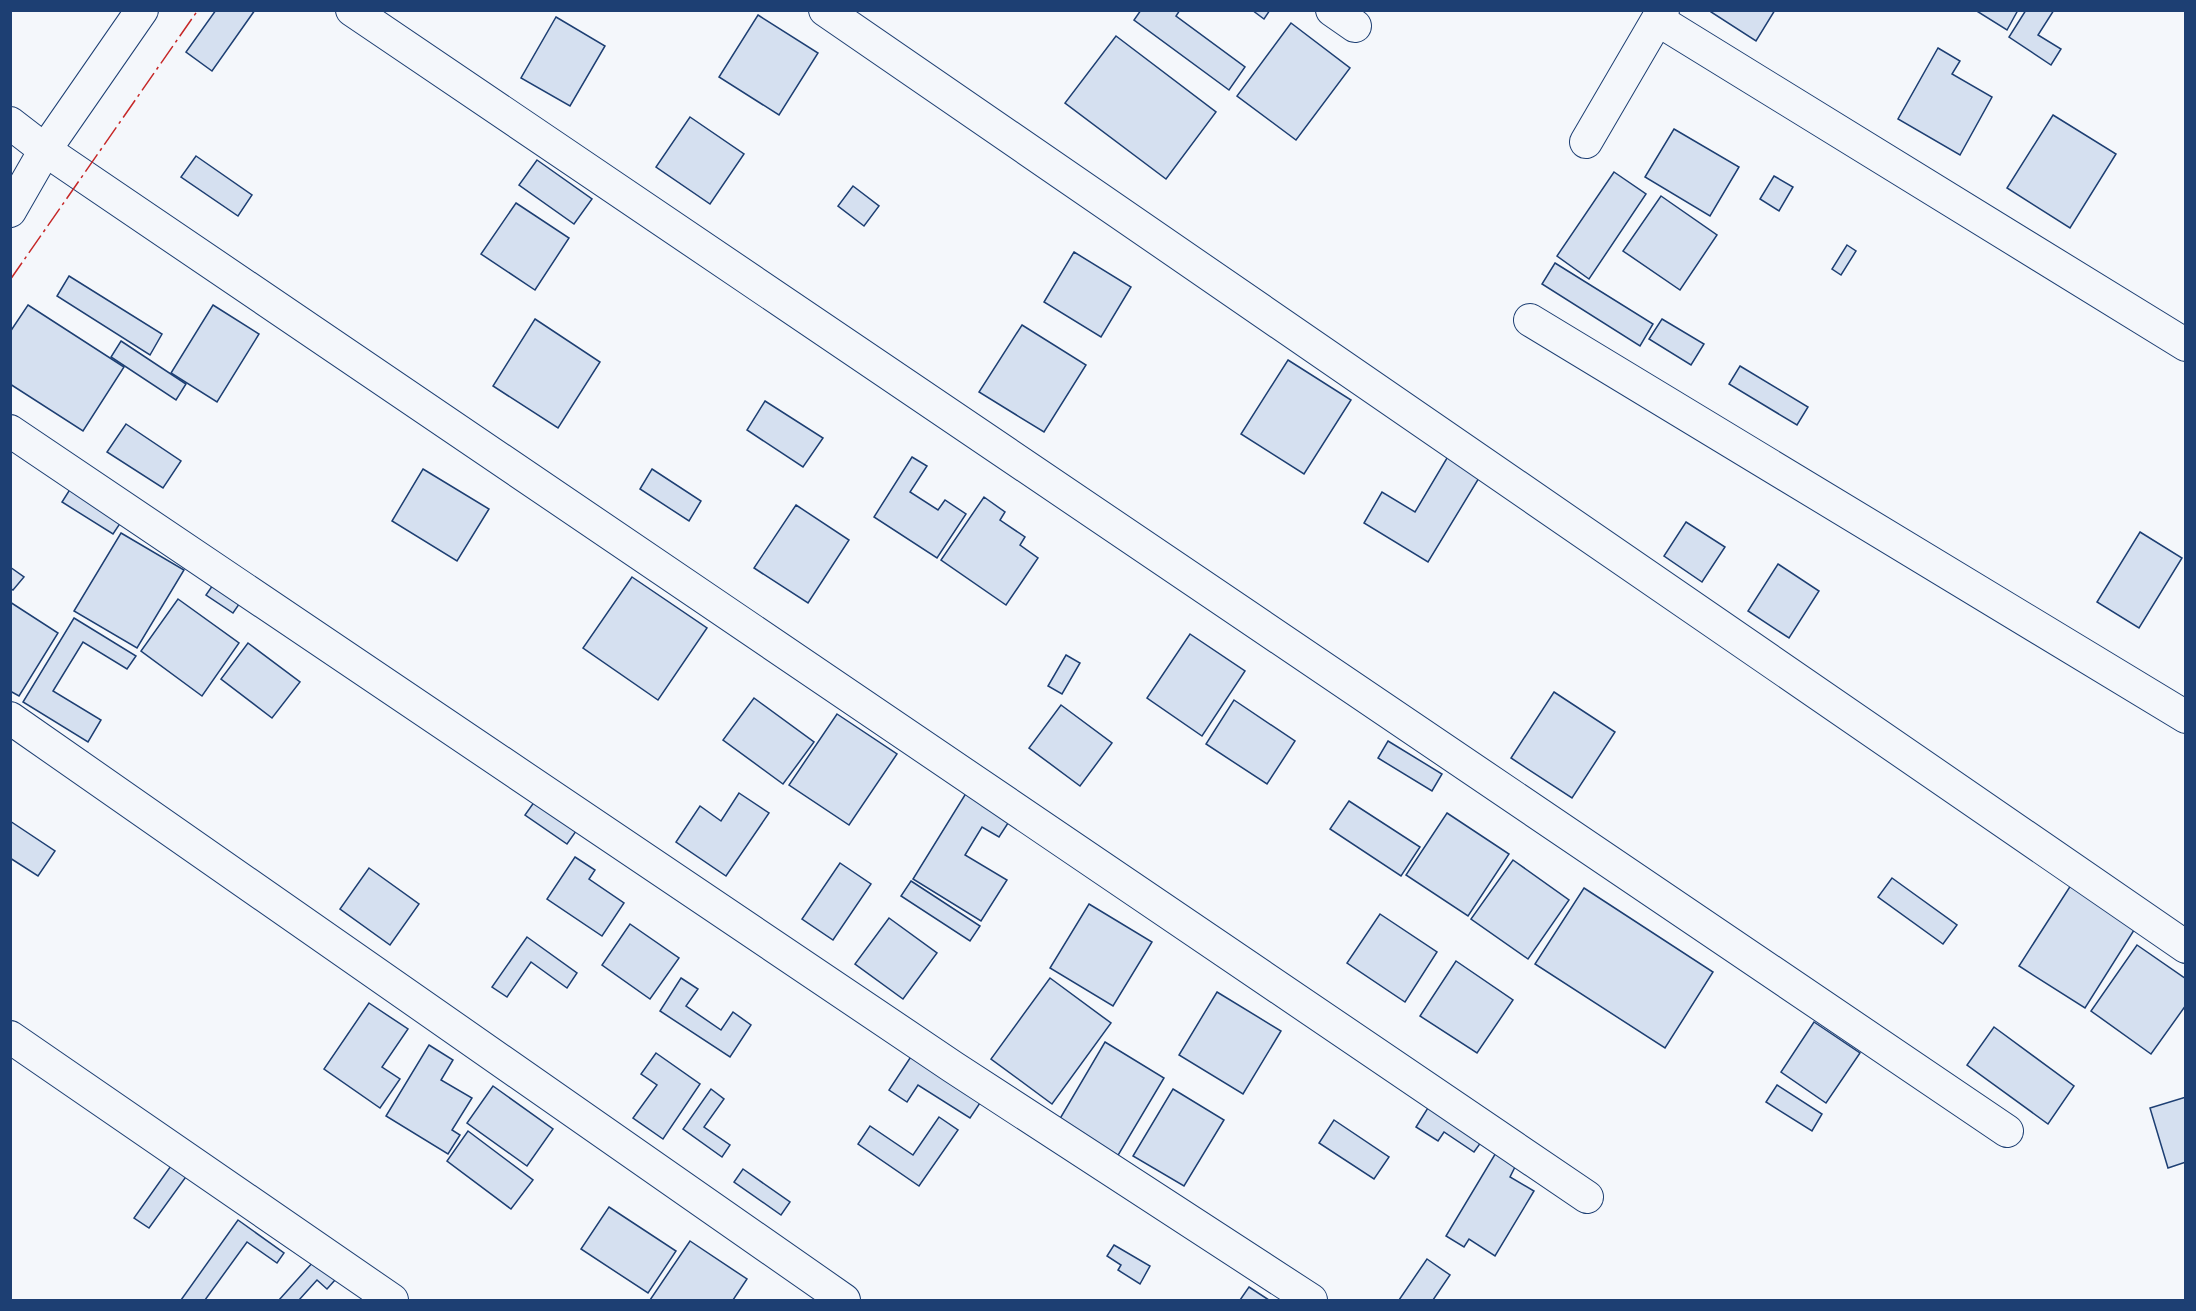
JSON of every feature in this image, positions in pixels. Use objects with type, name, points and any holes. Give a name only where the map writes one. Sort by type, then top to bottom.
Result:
[{"type":"street","points":[[10,211],[45,150],[142,10]]},
{"type":"street","points":[[352,10],[2007,1131]]},
{"type":"street","points":[[825,10],[2186,947]]},
{"type":"street","points":[[1586,142],[1660,15],[2186,345]]},
{"type":"street","points":[[10,123],[45,150],[1587,1197]]},
{"type":"street","points":[[1530,320],[2186,717]]},
{"type":"street","points":[[10,431],[953,1068],[1311,1300]]},
{"type":"street","points":[[10,718],[844,1300]]},
{"type":"street","points":[[10,1037],[392,1300]]},
{"type":"building","points":[[216,10],[255,10],[212,71],[186,52]]},
{"type":"building","points":[[1141,10],[1180,10],[1176,16],[1245,67],[1229,90],[1134,20]]},
{"type":"building","points":[[1252,10],[1270,10],[1264,19]]},
{"type":"building","points":[[1712,10],[1775,10],[1756,41],[1711,12]]},
{"type":"building","points":[[1975,10],[2018,10],[2007,30]]},
{"type":"building","points":[[2026,10],[2054,10],[2038,35],[2061,49],[2051,65],[2009,37]]},
{"type":"building","points":[[758,15],[818,53],[779,115],[719,77]]},
{"type":"building","points":[[556,17],[605,46],[570,106],[521,78]]},
{"type":"building","points":[[1291,23],[1350,68],[1296,140],[1237,96]]},
{"type":"building","points":[[1116,36],[1216,112],[1166,179],[1065,103]]},
{"type":"building","points":[[1938,48],[1960,61],[1952,74],[1992,97],[1960,155],[1898,119]]},
{"type":"building","points":[[2053,115],[2116,154],[2070,228],[2007,188]]},
{"type":"building","points":[[690,117],[744,154],[710,204],[656,167]]},
{"type":"building","points":[[1674,129],[1739,167],[1710,216],[1645,177]]},
{"type":"building","points":[[196,156],[252,195],[238,216],[181,177]]},
{"type":"building","points":[[537,160],[592,199],[574,224],[519,185]]},
{"type":"building","points":[[1614,172],[1646,194],[1589,279],[1557,256]]},
{"type":"building","points":[[1774,176],[1793,187],[1779,211],[1760,199]]},
{"type":"building","points":[[853,186],[879,206],[864,226],[838,206]]},
{"type":"building","points":[[1661,196],[1717,235],[1680,290],[1623,251]]},
{"type":"building","points":[[516,203],[569,238],[535,290],[481,254]]},
{"type":"building","points":[[1847,245],[1856,251],[1841,275],[1832,269]]},
{"type":"building","points":[[1074,252],[1131,287],[1101,337],[1044,302]]},
{"type":"building","points":[[1555,263],[1653,324],[1640,346],[1542,284]]},
{"type":"building","points":[[69,276],[162,334],[150,355],[57,296]]},
{"type":"building","points":[[28,305],[124,367],[83,431],[10,384],[10,332]]},
{"type":"building","points":[[213,305],[259,334],[217,402],[171,373]]},
{"type":"building","points":[[535,319],[600,362],[558,428],[493,386]]},
{"type":"building","points":[[1662,319],[1704,344],[1691,365],[1649,339]]},
{"type":"building","points":[[1022,325],[1086,365],[1044,432],[979,392]]},
{"type":"building","points":[[121,341],[186,384],[176,400],[111,357]]},
{"type":"building","points":[[1288,360],[1351,400],[1304,474],[1241,434]]},
{"type":"building","points":[[1740,366],[1808,407],[1797,425],[1729,384]]},
{"type":"building","points":[[765,401],[823,438],[803,467],[747,430]]},
{"type":"building","points":[[126,424],[181,461],[163,488],[107,452]]},
{"type":"building","points":[[1450,453],[1482,473],[1428,562],[1364,523],[1382,492],[1415,512]]},
{"type":"building","points":[[912,457],[927,466],[910,492],[938,510],[945,500],[966,514],[937,558],[874,517]]},
{"type":"building","points":[[423,469],[489,509],[457,561],[392,521]]},
{"type":"building","points":[[652,469],[701,501],[689,521],[640,489]]},
{"type":"building","points":[[74,483],[125,516],[113,534],[62,502]]},
{"type":"building","points":[[984,497],[1005,512],[1000,520],[1025,537],[1020,545],[1038,558],[1006,605],[941,560]]},
{"type":"building","points":[[796,505],[849,540],[808,603],[754,568]]},
{"type":"building","points":[[1686,522],[1725,547],[1702,582],[1664,556]]},
{"type":"building","points":[[2140,532],[2182,558],[2139,628],[2097,602]]},
{"type":"building","points":[[121,533],[184,570],[137,648],[74,611]]},
{"type":"building","points":[[1778,564],[1819,591],[1789,638],[1748,611]]},
{"type":"building","points":[[10,567],[24,577],[13,590],[10,588]]},
{"type":"building","points":[[632,577],[707,628],[658,700],[583,648]]},
{"type":"building","points":[[217,579],[244,597],[233,613],[206,595]]},
{"type":"building","points":[[178,599],[239,643],[202,696],[141,651]]},
{"type":"building","points":[[10,602],[58,633],[19,696],[10,691]]},
{"type":"building","points":[[74,618],[136,656],[127,669],[83,642],[53,691],[101,720],[88,742],[23,702]]},
{"type":"building","points":[[1190,634],[1245,671],[1202,736],[1147,698]]},
{"type":"building","points":[[248,643],[300,682],[272,718],[221,679]]},
{"type":"building","points":[[1066,655],[1080,663],[1062,694],[1048,686]]},
{"type":"building","points":[[1554,692],[1615,732],[1572,798],[1511,758]]},
{"type":"building","points":[[754,698],[814,742],[783,784],[723,740]]},
{"type":"building","points":[[1234,700],[1295,741],[1267,784],[1206,744]]},
{"type":"building","points":[[1061,705],[1112,743],[1080,786],[1029,748]]},
{"type":"building","points":[[837,714],[897,754],[849,825],[789,785]]},
{"type":"building","points":[[1388,741],[1442,774],[1432,791],[1378,758]]},
{"type":"building","points":[[968,790],[1012,817],[999,837],[982,827],[965,855],[1007,880],[981,921],[913,879]]},
{"type":"building","points":[[739,793],[769,813],[726,876],[676,842],[700,806],[721,821]]},
{"type":"building","points":[[537,798],[579,827],[567,844],[525,815]]},
{"type":"building","points":[[1349,801],[1420,847],[1401,876],[1330,829]]},
{"type":"building","points":[[1447,813],[1509,854],[1468,916],[1406,875]]},
{"type":"building","points":[[10,821],[55,851],[38,876],[10,858]]},
{"type":"building","points":[[575,857],[595,870],[589,879],[624,903],[602,936],[547,899]]},
{"type":"building","points":[[1513,860],[1569,900],[1528,959],[1471,919]]},
{"type":"building","points":[[840,863],[871,884],[833,940],[802,919]]},
{"type":"building","points":[[369,868],[419,904],[390,945],[340,909]]},
{"type":"building","points":[[1892,878],[1957,925],[1943,944],[1878,897]]},
{"type":"building","points":[[911,881],[980,926],[970,941],[901,896]]},
{"type":"building","points":[[2071,885],[2136,927],[2085,1008],[2019,966]]},
{"type":"building","points":[[1584,888],[1713,972],[1665,1048],[1535,964]]},
{"type":"building","points":[[1089,904],[1152,942],[1113,1006],[1050,968]]},
{"type":"building","points":[[1380,914],[1437,952],[1405,1002],[1347,963]]},
{"type":"building","points":[[889,918],[937,953],[903,999],[855,964]]},
{"type":"building","points":[[630,924],[679,958],[650,999],[602,965]]},
{"type":"building","points":[[527,937],[577,973],[567,988],[531,962],[507,997],[492,987]]},
{"type":"building","points":[[2137,945],[2186,979],[2186,1005],[2151,1054],[2091,1011]]},
{"type":"building","points":[[1456,961],[1513,1000],[1477,1053],[1420,1016]]},
{"type":"building","points":[[681,978],[698,989],[686,1006],[721,1030],[733,1012],[751,1025],[730,1057],[660,1011]]},
{"type":"building","points":[[1050,978],[1111,1023],[1052,1104],[991,1059]]},
{"type":"building","points":[[1217,992],[1281,1031],[1243,1094],[1179,1055]]},
{"type":"building","points":[[369,1003],[408,1029],[382,1067],[400,1079],[380,1108],[324,1069]]},
{"type":"building","points":[[1814,1022],[1860,1053],[1826,1103],[1781,1072]]},
{"type":"building","points":[[1994,1027],[2074,1086],[2048,1124],[1967,1065]]},
{"type":"building","points":[[1105,1042],[1164,1078],[1117,1157],[1058,1122]]},
{"type":"building","points":[[429,1045],[453,1060],[441,1080],[472,1098],[452,1130],[460,1135],[448,1154],[386,1116]]},
{"type":"building","points":[[656,1053],[700,1084],[663,1139],[633,1118],[657,1085],[641,1074]]},
{"type":"building","points":[[912,1055],[982,1100],[970,1118],[918,1085],[907,1102],[889,1090]]},
{"type":"building","points":[[1777,1085],[1822,1114],[1812,1131],[1766,1102]]},
{"type":"building","points":[[493,1086],[553,1129],[527,1166],[467,1123]]},
{"type":"building","points":[[711,1089],[724,1099],[704,1127],[730,1145],[722,1157],[683,1129]]},
{"type":"building","points":[[1173,1089],[1224,1120],[1184,1186],[1133,1156]]},
{"type":"building","points":[[2186,1097],[2186,1162],[2168,1168],[2150,1108]]},
{"type":"building","points":[[1431,1103],[1484,1138],[1474,1152],[1444,1132],[1438,1141],[1416,1127]]},
{"type":"building","points":[[939,1117],[958,1130],[919,1186],[858,1144],[870,1126],[913,1155]]},
{"type":"building","points":[[1334,1120],[1389,1157],[1374,1179],[1319,1143]]},
{"type":"building","points":[[468,1131],[533,1180],[511,1209],[447,1161]]},
{"type":"building","points":[[1497,1151],[1517,1163],[1510,1177],[1534,1191],[1495,1256],[1469,1239],[1464,1247],[1446,1236]]},
{"type":"building","points":[[173,1163],[188,1174],[149,1228],[134,1218]]},
{"type":"building","points":[[743,1169],[790,1202],[781,1215],[734,1182]]},
{"type":"building","points":[[609,1207],[676,1251],[648,1293],[581,1249]]},
{"type":"building","points":[[238,1220],[284,1253],[277,1263],[247,1242],[205,1300],[181,1300]]},
{"type":"building","points":[[690,1241],[747,1279],[733,1300],[650,1300]]},
{"type":"building","points":[[1114,1245],[1150,1266],[1140,1284],[1118,1270],[1121,1265],[1107,1256]]},
{"type":"building","points":[[1427,1259],[1450,1275],[1433,1300],[1399,1300]]},
{"type":"building","points":[[314,1261],[335,1280],[327,1289],[317,1280],[299,1300],[279,1300]]},
{"type":"building","points":[[1249,1287],[1269,1300],[1240,1300]]},
{"type":"power","points":[[10,280],[198,10]]}]
